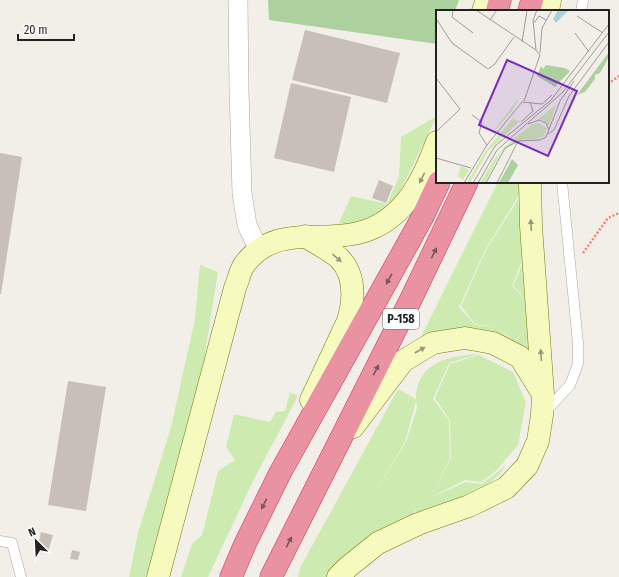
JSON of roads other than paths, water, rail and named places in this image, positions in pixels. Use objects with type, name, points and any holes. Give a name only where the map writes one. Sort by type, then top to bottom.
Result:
[{"type":"highway","points":[[497,10],[500,0]]},
{"type":"highway","points":[[529,10],[532,0]]},
{"type":"highway","name":"Р-158","points":[[231,577],[244,544],[280,473],[422,218],[439,183]]},
{"type":"highway","name":"Р-158","points":[[271,577],[421,279],[467,183]]},
{"type":"street","points":[[238,0],[242,192],[247,224],[259,250]]},
{"type":"street","points":[[483,10],[487,0]]},
{"type":"street","points":[[548,10],[550,0]]},
{"type":"street","points":[[158,577],[235,288],[243,266],[259,250],[276,240],[304,236],[345,235],[368,230],[401,209],[418,187],[436,145]]},
{"type":"street","points":[[344,574],[378,543],[418,524],[469,506],[506,488],[527,466],[538,441],[543,404],[531,226],[530,183]]},
{"type":"street","points":[[280,473],[316,389],[348,322],[354,295],[352,281],[347,269],[338,258],[304,236]]},
{"type":"street","points":[[333,455],[402,360],[433,343],[465,338],[493,343],[520,357],[543,404]]},
{"type":"lane","points":[[581,10],[583,0]]},
{"type":"lane","points":[[543,404],[570,385],[578,364],[578,343],[562,183]]},
{"type":"lane","points":[[0,541],[12,543],[21,577]]}]
